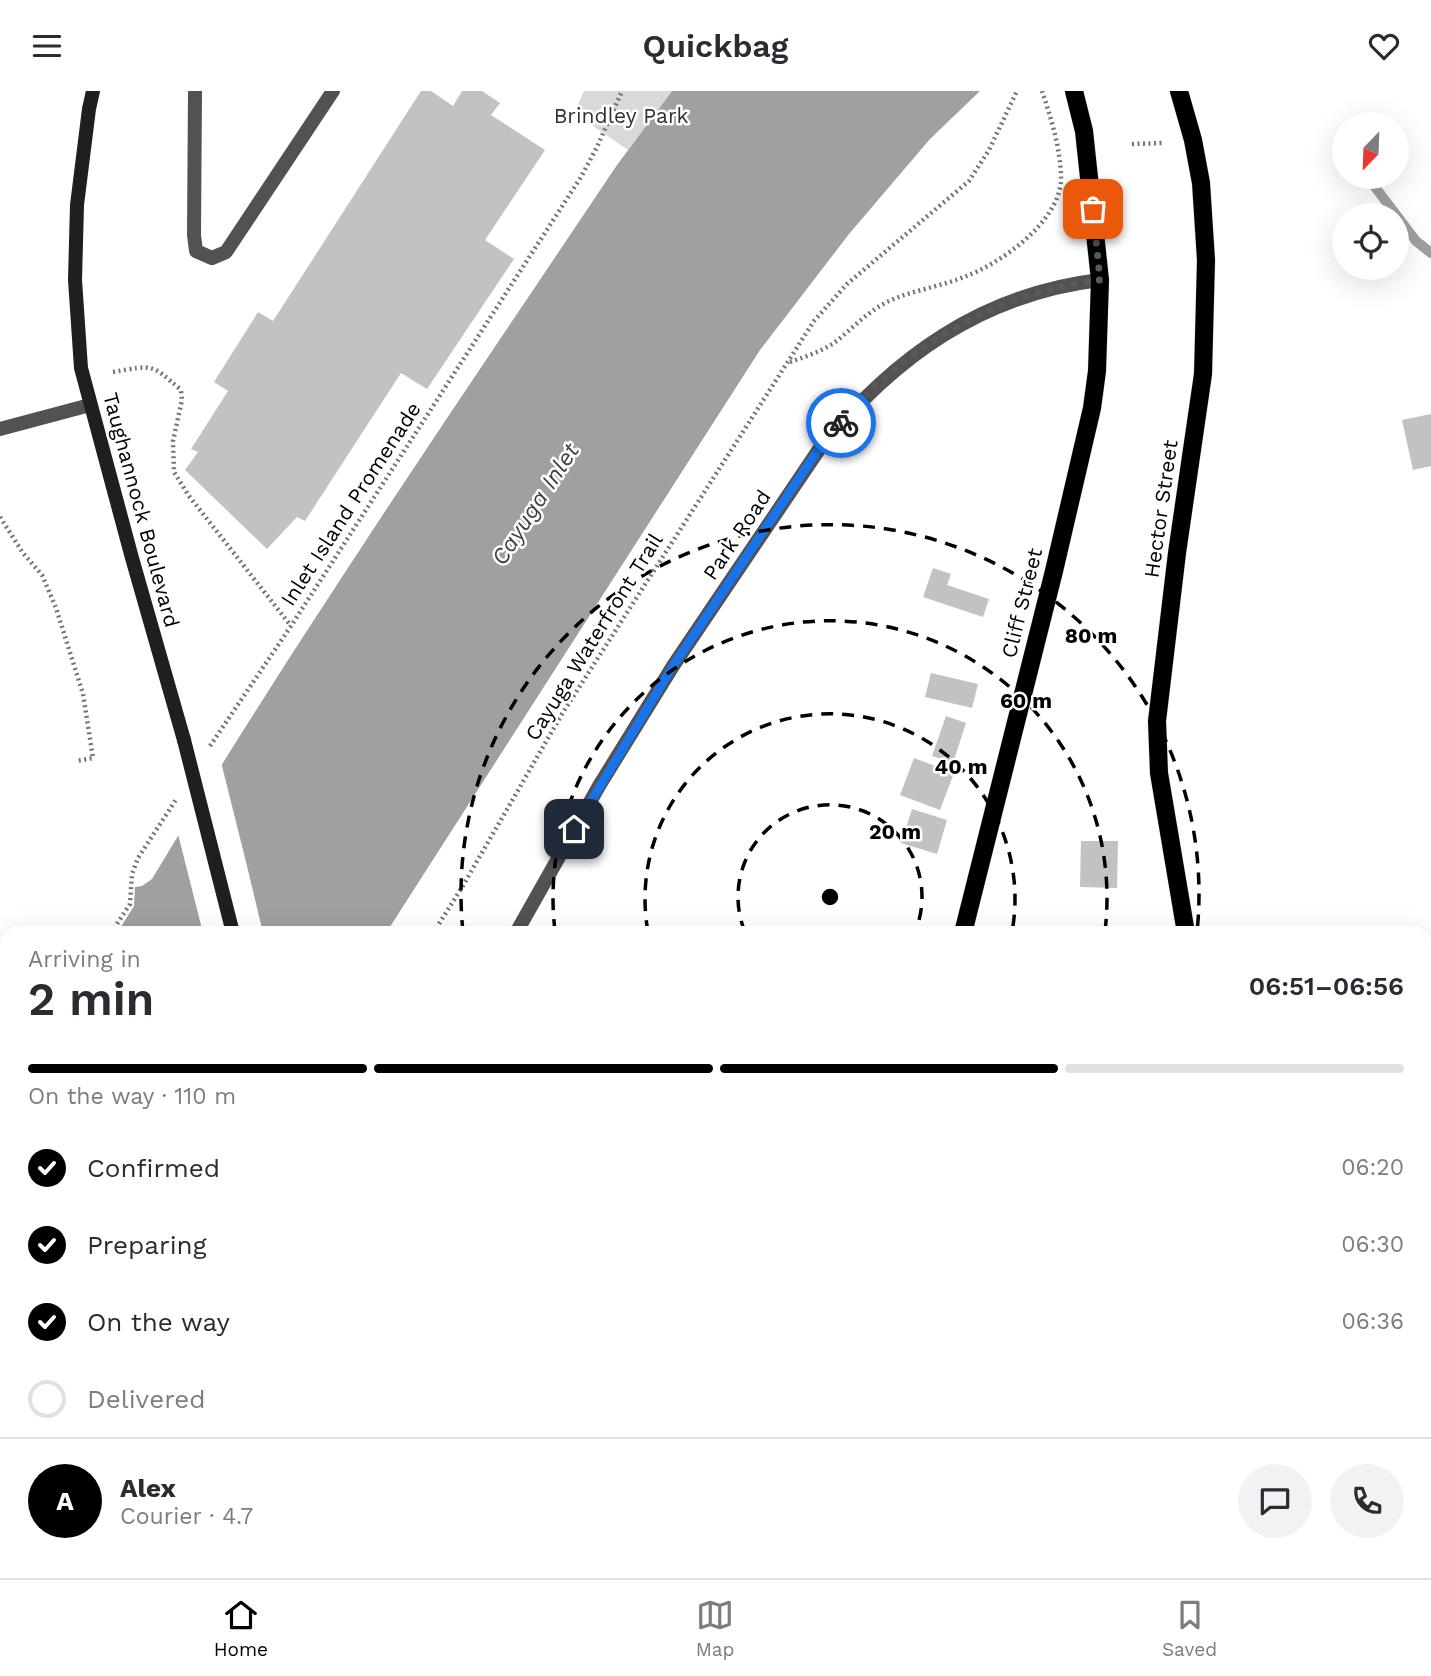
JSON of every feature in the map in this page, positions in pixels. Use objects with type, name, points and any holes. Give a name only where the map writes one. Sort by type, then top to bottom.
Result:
[{"type":"main road","name":"Taughannock Boulevard","points":[[93,91],[77,205],[75,280],[81,367],[184,740],[231,926]]},
{"type":"main road","name":"Cliff Street","points":[[965,926],[1054,571],[1092,408],[1097,371],[1100,280],[1084,131],[1074,91]]},
{"type":"main road","name":"Hector Street","points":[[1179,91],[1193,140],[1201,183],[1206,260],[1203,375],[1175,567],[1157,721],[1159,773],[1185,926]]},
{"type":"street","points":[[195,91],[194,236],[196,251],[212,258],[226,252],[333,91]]},
{"type":"street","name":"Park Road","points":[[520,926],[599,786],[673,666],[820,447],[837,427],[877,384],[946,332],[994,306],[1065,284],[1100,280]]},
{"type":"street","points":[[0,429],[90,405]]},
{"type":"path","name":"Inlet Island Promenade","points":[[204,756],[574,187],[597,147],[622,91]]},
{"type":"path","name":"Cayuga Waterfront Trail","points":[[437,926],[562,714],[814,321],[847,284],[969,181],[989,150],[1017,91]]},
{"type":"path","points":[[789,362],[833,343],[887,302],[988,267],[1009,253],[1039,226],[1052,207],[1061,182],[1059,157],[1043,92]]},
{"type":"path","points":[[1132,144],[1163,143]]},
{"type":"path","points":[[113,372],[147,366],[157,370],[181,390],[182,400],[173,441],[174,472],[189,496],[291,626]]},
{"type":"path","points":[[0,517],[23,553],[42,575],[56,608],[83,694],[93,758],[77,761]]},
{"type":"path","points":[[116,926],[130,904],[132,874],[138,858],[181,790]]},
{"type":"green space","name":"Brindley Park","points":[[584,91],[672,91],[628,150],[574,113]]},
{"type":"water","name":"Cayuga Inlet","points":[[672,91],[980,91],[930,139],[849,234],[760,350],[390,926],[121,926],[134,906],[135,887],[152,879],[264,698],[380,519],[617,165]]},
{"type":"pier","points":[[220,758],[261,926],[201,926],[177,830]]},
{"type":"building","points":[[421,91],[431,91],[453,106],[462,91],[482,91],[500,103],[491,115],[545,150],[485,240],[514,259],[427,389],[401,373],[305,521],[297,517],[267,549],[185,470],[198,452],[191,449],[228,391],[214,382],[258,312],[273,321]]},
{"type":"building","points":[[1431,414],[1431,466],[1413,470],[1402,420]]},
{"type":"building","points":[[933,568],[951,574],[947,585],[989,599],[983,617],[923,597]]},
{"type":"building","points":[[931,673],[978,684],[972,708],[925,697]]},
{"type":"building","points":[[946,716],[966,723],[953,763],[932,756]]},
{"type":"building","points":[[914,758],[954,773],[940,810],[900,795]]},
{"type":"building","points":[[912,809],[947,820],[937,854],[901,843]]},
{"type":"building","points":[[1081,841],[1118,841],[1117,888],[1080,887]]},
{"type":"waterway","points":[[1377,189],[1416,241],[1431,253]]},
{"type":"way so far","points":[[841,423],[877,384],[946,332],[994,306],[1065,284],[1100,280],[1093,209]]},
{"type":"route","points":[[574,829],[673,666],[820,447],[841,423]]}]
